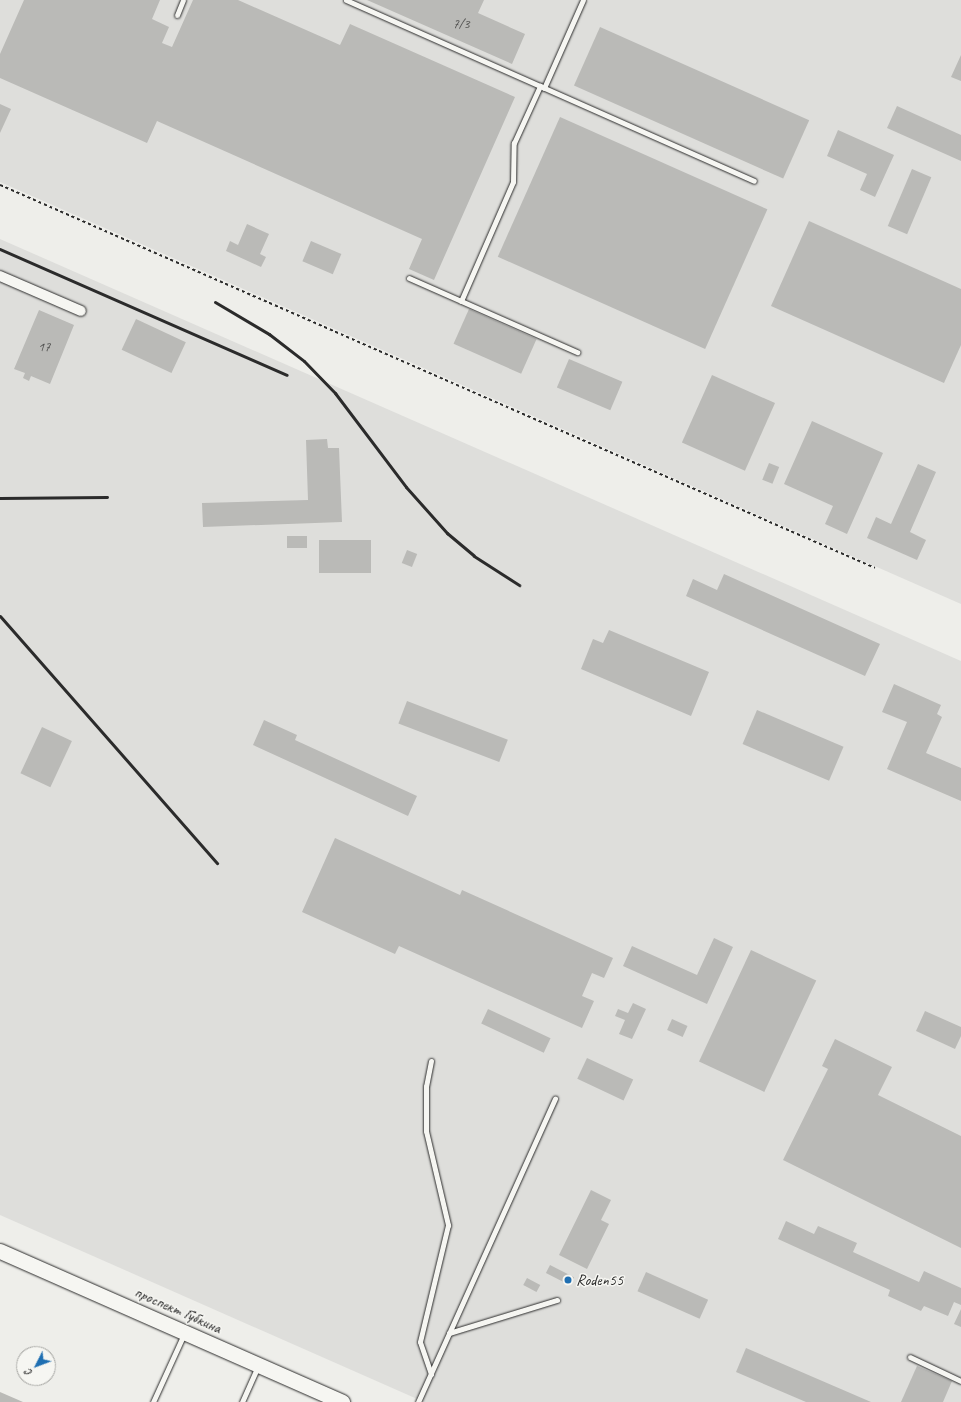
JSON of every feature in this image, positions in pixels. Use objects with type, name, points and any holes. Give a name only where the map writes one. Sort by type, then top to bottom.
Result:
[{"type":"main road","name":"проспект Губкина","points":[[0,1251],[342,1402]]},
{"type":"street","points":[[0,276],[81,311]]},
{"type":"lane","points":[[176,15],[183,0]]},
{"type":"lane","points":[[346,0],[754,181]]},
{"type":"lane","points":[[461,301],[513,182],[514,143],[583,0]]},
{"type":"lane","points":[[409,278],[577,352]]},
{"type":"lane","points":[[431,1061],[426,1086],[426,1131],[448,1225],[420,1342],[431,1374]]},
{"type":"lane","points":[[418,1402],[555,1099]]},
{"type":"lane","points":[[449,1333],[557,1300]]},
{"type":"lane","points":[[153,1402],[184,1333]]},
{"type":"lane","points":[[910,1357],[961,1381]]},
{"type":"lane","points":[[242,1402],[258,1365]]},
{"type":"path","points":[[0,185],[874,568]]},
{"type":"shaded area","points":[[0,0],[961,0],[961,604],[0,182]]},
{"type":"shaded area","points":[[0,239],[961,661],[961,1402],[424,1402],[0,1215]]},
{"type":"building","points":[[24,0],[160,0],[152,19],[169,27],[162,43],[172,47],[193,0],[238,0],[340,45],[350,24],[515,97],[434,280],[409,269],[422,239],[157,121],[147,143],[0,78],[0,54]]},
{"type":"building","points":[[367,0],[484,0],[478,13],[525,34],[512,64]]},
{"type":"building","points":[[600,27],[809,120],[783,179],[574,85]]},
{"type":"building","points":[[961,55],[961,81],[951,77]]},
{"type":"building","points":[[0,104],[11,109],[0,133]]},
{"type":"building","points":[[897,106],[961,135],[961,161],[887,128]]},
{"type":"building","points":[[560,117],[767,209],[705,349],[498,257]]},
{"type":"building","points":[[838,130],[894,155],[875,197],[860,190],[867,174],[827,156]]},
{"type":"building","points":[[912,169],[931,177],[907,234],[888,226]]},
{"type":"building","points":[[809,221],[961,289],[961,345],[944,383],[771,306]]},
{"type":"building","points":[[247,224],[269,234],[260,254],[266,257],[261,267],[226,251],[230,241],[238,245]]},
{"type":"building","points":[[311,241],[341,254],[333,274],[302,261]]},
{"type":"building","points":[[469,309],[537,339],[521,374],[454,344]]},
{"type":"building","points":[[39,310],[74,325],[50,384],[31,376],[29,381],[23,378],[25,373],[14,369]]},
{"type":"building","points":[[136,319],[186,342],[171,373],[122,350]]},
{"type":"building","points":[[569,359],[622,382],[610,410],[557,388]]},
{"type":"building","points":[[712,375],[775,403],[745,471],[682,443]]},
{"type":"building","points":[[812,421],[883,453],[847,534],[825,524],[833,506],[784,484]]},
{"type":"building","points":[[327,439],[328,448],[339,448],[342,522],[203,527],[202,503],[308,500],[306,440]]},
{"type":"building","points":[[769,463],[779,467],[772,484],[762,480]]},
{"type":"building","points":[[918,464],[936,472],[910,532],[926,540],[917,560],[867,538],[876,517],[891,524]]},
{"type":"building","points":[[287,536],[307,536],[307,548],[287,548]]},
{"type":"building","points":[[319,540],[371,540],[371,573],[319,573]]},
{"type":"building","points":[[407,550],[417,554],[412,567],[402,563]]},
{"type":"building","points":[[724,574],[880,644],[865,676],[686,596],[693,579],[717,590]]},
{"type":"building","points":[[609,630],[709,672],[691,716],[581,669],[593,639],[603,643]]},
{"type":"building","points":[[894,684],[941,705],[937,714],[942,717],[926,753],[961,768],[961,801],[887,769],[907,722],[882,712]]},
{"type":"building","points":[[407,701],[508,740],[499,762],[398,723]]},
{"type":"building","points":[[757,710],[844,747],[829,781],[743,744]]},
{"type":"building","points":[[264,720],[297,735],[295,740],[417,796],[408,816],[253,745]]},
{"type":"building","points":[[42,727],[72,741],[50,787],[20,773]]},
{"type":"building","points":[[335,838],[460,895],[462,890],[613,958],[604,978],[592,973],[582,996],[594,1001],[582,1028],[399,946],[395,954],[302,912]]},
{"type":"building","points":[[714,938],[733,947],[707,1004],[623,966],[632,946],[697,975]]},
{"type":"building","points":[[751,950],[816,980],[764,1092],[699,1061]]},
{"type":"building","points":[[633,1003],[646,1009],[632,1039],[619,1034],[625,1020],[615,1016],[618,1009],[628,1013]]},
{"type":"building","points":[[488,1009],[551,1038],[544,1053],[481,1024]]},
{"type":"building","points":[[925,1011],[961,1027],[961,1036],[955,1049],[916,1031]]},
{"type":"building","points":[[672,1019],[688,1026],[683,1037],[667,1030]]},
{"type":"building","points":[[835,1039],[892,1067],[878,1095],[961,1136],[961,1248],[783,1160],[828,1069],[822,1066]]},
{"type":"building","points":[[587,1058],[633,1080],[624,1100],[577,1079]]},
{"type":"building","points":[[591,1190],[611,1200],[601,1220],[609,1224],[587,1269],[559,1255]]},
{"type":"building","points":[[786,1221],[814,1234],[818,1226],[857,1243],[853,1252],[919,1282],[924,1271],[961,1288],[961,1305],[954,1302],[948,1316],[924,1306],[921,1311],[888,1296],[890,1290],[778,1239]]},
{"type":"building","points":[[550,1265],[574,1277],[570,1285],[546,1273]]},
{"type":"building","points":[[646,1272],[708,1300],[700,1319],[637,1291]]},
{"type":"building","points":[[527,1278],[540,1285],[536,1292],[523,1285]]},
{"type":"building","points":[[961,1309],[961,1327],[954,1324]]},
{"type":"building","points":[[746,1348],[871,1402],[806,1402],[736,1372]]},
{"type":"building","points":[[917,1366],[952,1381],[943,1402],[901,1402]]},
{"type":"building","points":[[0,1392],[23,1402],[0,1402]]},
{"type":"railway","points":[[0,249],[287,375]]},
{"type":"railway","points":[[215,302],[269,334],[304,361],[335,393],[406,487],[447,533],[474,556],[519,585]]},
{"type":"railway","points":[[0,498],[107,497]]},
{"type":"railway","points":[[0,616],[217,863]]},
{"type":"place","name":"Roden55","points":[[568,1280]]}]
